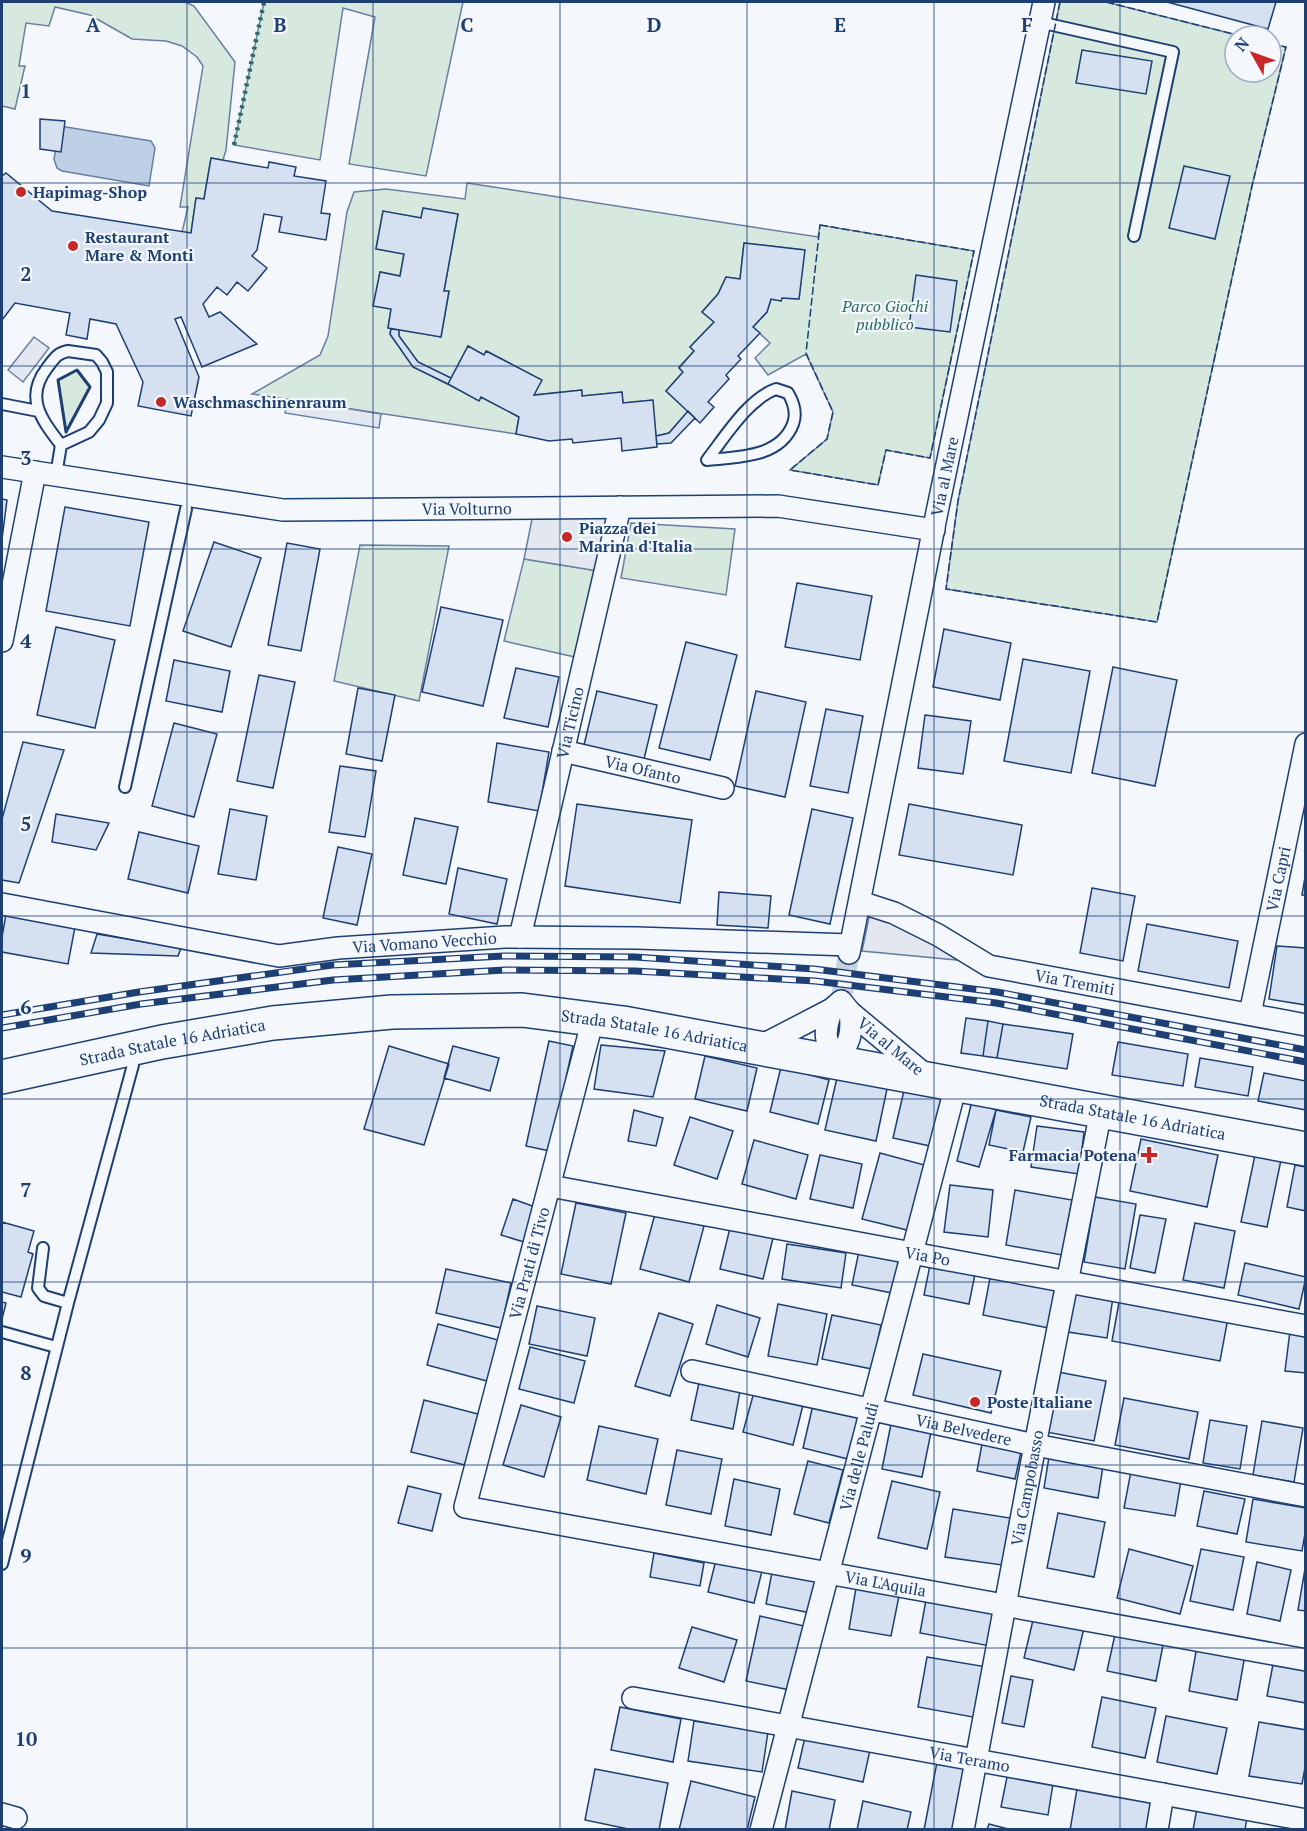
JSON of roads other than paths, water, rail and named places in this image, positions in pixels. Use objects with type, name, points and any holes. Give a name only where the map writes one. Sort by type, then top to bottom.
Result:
[{"type":"main road","name":"Strada Statale 16 Adriatica","points":[[2,1077],[132,1048],[273,1023],[392,1012],[522,1010],[592,1019],[757,1048],[1305,1149]]},
{"type":"street","name":"Via al Mare","points":[[850,949],[1044,2]]},
{"type":"street","name":"Via Volturno","points":[[2,467],[283,510],[778,506],[934,530]]},
{"type":"street","points":[[2,641],[46,473]]},
{"type":"street","name":"Via Ticino","points":[[520,937],[620,507]]},
{"type":"street","name":"Via Capri","points":[[1250,1014],[1305,744]]},
{"type":"street","name":"Via Ofanto","points":[[563,751],[723,788]]},
{"type":"street","name":"Via Tremiti","points":[[860,902],[894,913],[938,935],[989,966],[1305,1025]]},
{"type":"street","name":"Via Vomano Vecchio","points":[[2,904],[279,956],[338,948],[520,937],[637,938],[850,949]]},
{"type":"street","name":"Via al Mare","points":[[835,1062],[848,1046],[852,1029],[841,1011]]},
{"type":"street","name":"Via al Mare","points":[[841,1011],[944,1083]]},
{"type":"street","points":[[757,1048],[841,1011]]},
{"type":"street","name":"Via Prati di Tivo","points":[[465,1507],[592,1019]]},
{"type":"street","name":"Via delle Paludi","points":[[761,1830],[912,1253],[944,1083]]},
{"type":"street","name":"Via Campobasso","points":[[963,1830],[1035,1445],[1101,1111]]},
{"type":"street","name":"Via Po","points":[[550,1186],[1305,1326]]},
{"type":"street","name":"Via Belvedere","points":[[692,1371],[1035,1445],[1305,1496]]},
{"type":"street","name":"Via L'Aquila","points":[[465,1507],[1305,1660]]},
{"type":"street","name":"Via Teramo","points":[[633,1698],[1305,1820]]},
{"type":"street","points":[[1157,1830],[1163,1794]]},
{"type":"lane","points":[[1039,22],[1173,52],[1134,236]]},
{"type":"lane","points":[[46,473],[61,445],[89,432],[107,403],[107,372],[96,356],[69,351],[60,352],[44,372],[37,389],[38,411],[61,445]]},
{"type":"lane","points":[[776,389],[788,393],[793,401],[796,416],[790,432],[773,448],[743,457],[707,460],[758,399],[776,389]]},
{"type":"lane","points":[[2,404],[38,411]]},
{"type":"lane","points":[[125,787],[186,508]]},
{"type":"lane","points":[[2,1564],[56,1347],[134,1065],[132,1048]]},
{"type":"lane","points":[[43,1248],[38,1288],[44,1296],[68,1303]]},
{"type":"lane","points":[[2,1332],[56,1347]]},
{"type":"water","points":[[60,126],[151,141],[155,148],[149,186],[62,171],[57,168],[54,159]]},
{"type":"tunnel","points":[[841,1001],[849,953]]},
{"type":"railway","points":[[2,1015],[139,992],[332,965],[504,956],[635,957],[814,969],[997,992],[1306,1050]]},
{"type":"railway","points":[[2,1028],[141,1004],[333,980],[505,970],[635,971],[815,981],[996,1003],[1306,1062]]},
{"type":"place","name":"Hapimag-Shop","points":[[21,192]]},
{"type":"place","name":"Restaurant Mare & Monti","points":[[73,246]]},
{"type":"place","name":"Waschmaschinenraum","points":[[161,402]]},
{"type":"place","name":"Piazza dei Marina d'Italia","points":[[567,537]]},
{"type":"place","name":"Farmacia Potena","points":[[1149,1155]]},
{"type":"place","name":"Poste Italiane","points":[[975,1402]]},
{"type":"park label","name":"Parco Giochi pubblico","points":[[885,315]]}]
